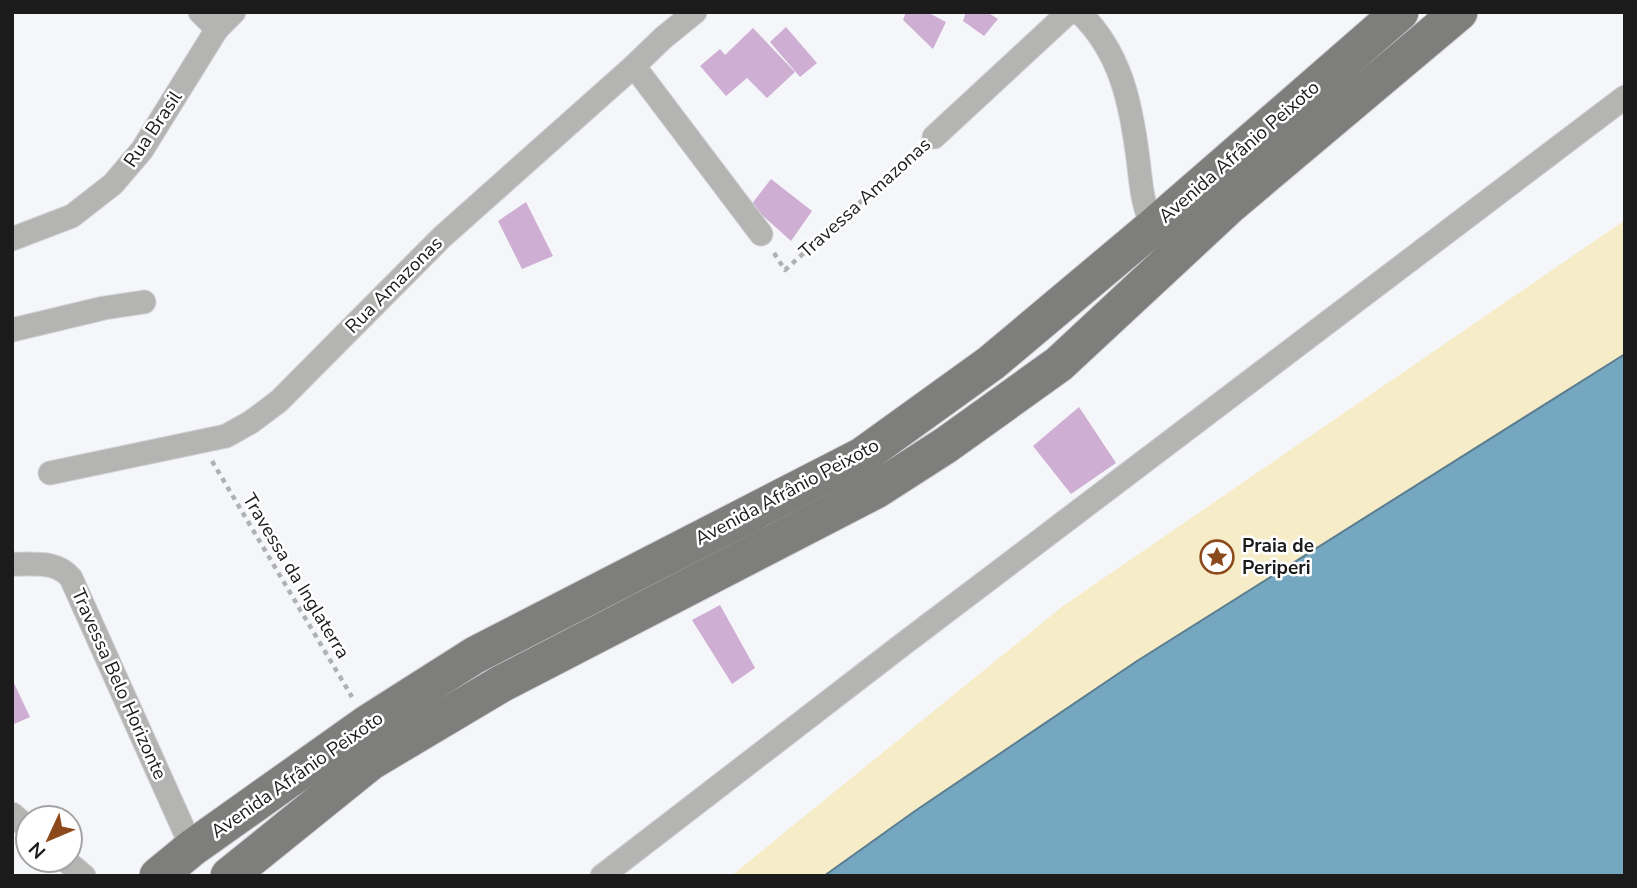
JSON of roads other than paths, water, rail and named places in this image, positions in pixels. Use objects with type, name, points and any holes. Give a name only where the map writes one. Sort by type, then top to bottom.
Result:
[{"type":"main road","name":"Avenida Afrânio Peixoto","points":[[158,876],[192,848],[368,723],[475,655],[862,456],[991,363],[1153,227],[1400,12]]},
{"type":"main road","name":"Avenida Afrânio Peixoto","points":[[229,876],[382,755],[501,684],[876,490],[946,445],[1059,363],[1231,204],[1459,12]]},
{"type":"street","points":[[200,12],[217,29]]},
{"type":"street","name":"Rua Brasil","points":[[12,239],[72,216],[113,184],[142,150],[217,29],[234,12]]},
{"type":"street","name":"Rua Amazonas","points":[[50,473],[226,436],[251,422],[279,401],[442,237],[635,66],[663,37],[695,12]]},
{"type":"street","name":"Travessa Amazonas","points":[[934,137],[1069,12]]},
{"type":"street","points":[[1079,12],[1104,42],[1118,68],[1126,91],[1133,117],[1142,197],[1153,227]]},
{"type":"street","points":[[635,66],[761,234]]},
{"type":"street","points":[[603,876],[913,637],[1625,97]]},
{"type":"street","points":[[12,330],[104,308],[144,302]]},
{"type":"street","name":"Travessa Belo Horizonte","points":[[12,564],[53,566],[63,569],[71,578],[192,848]]},
{"type":"water","points":[[1625,354],[1625,876],[824,876],[1137,661]]},
{"type":"place","name":"Praia de Periperi","points":[[1217,557]]}]
